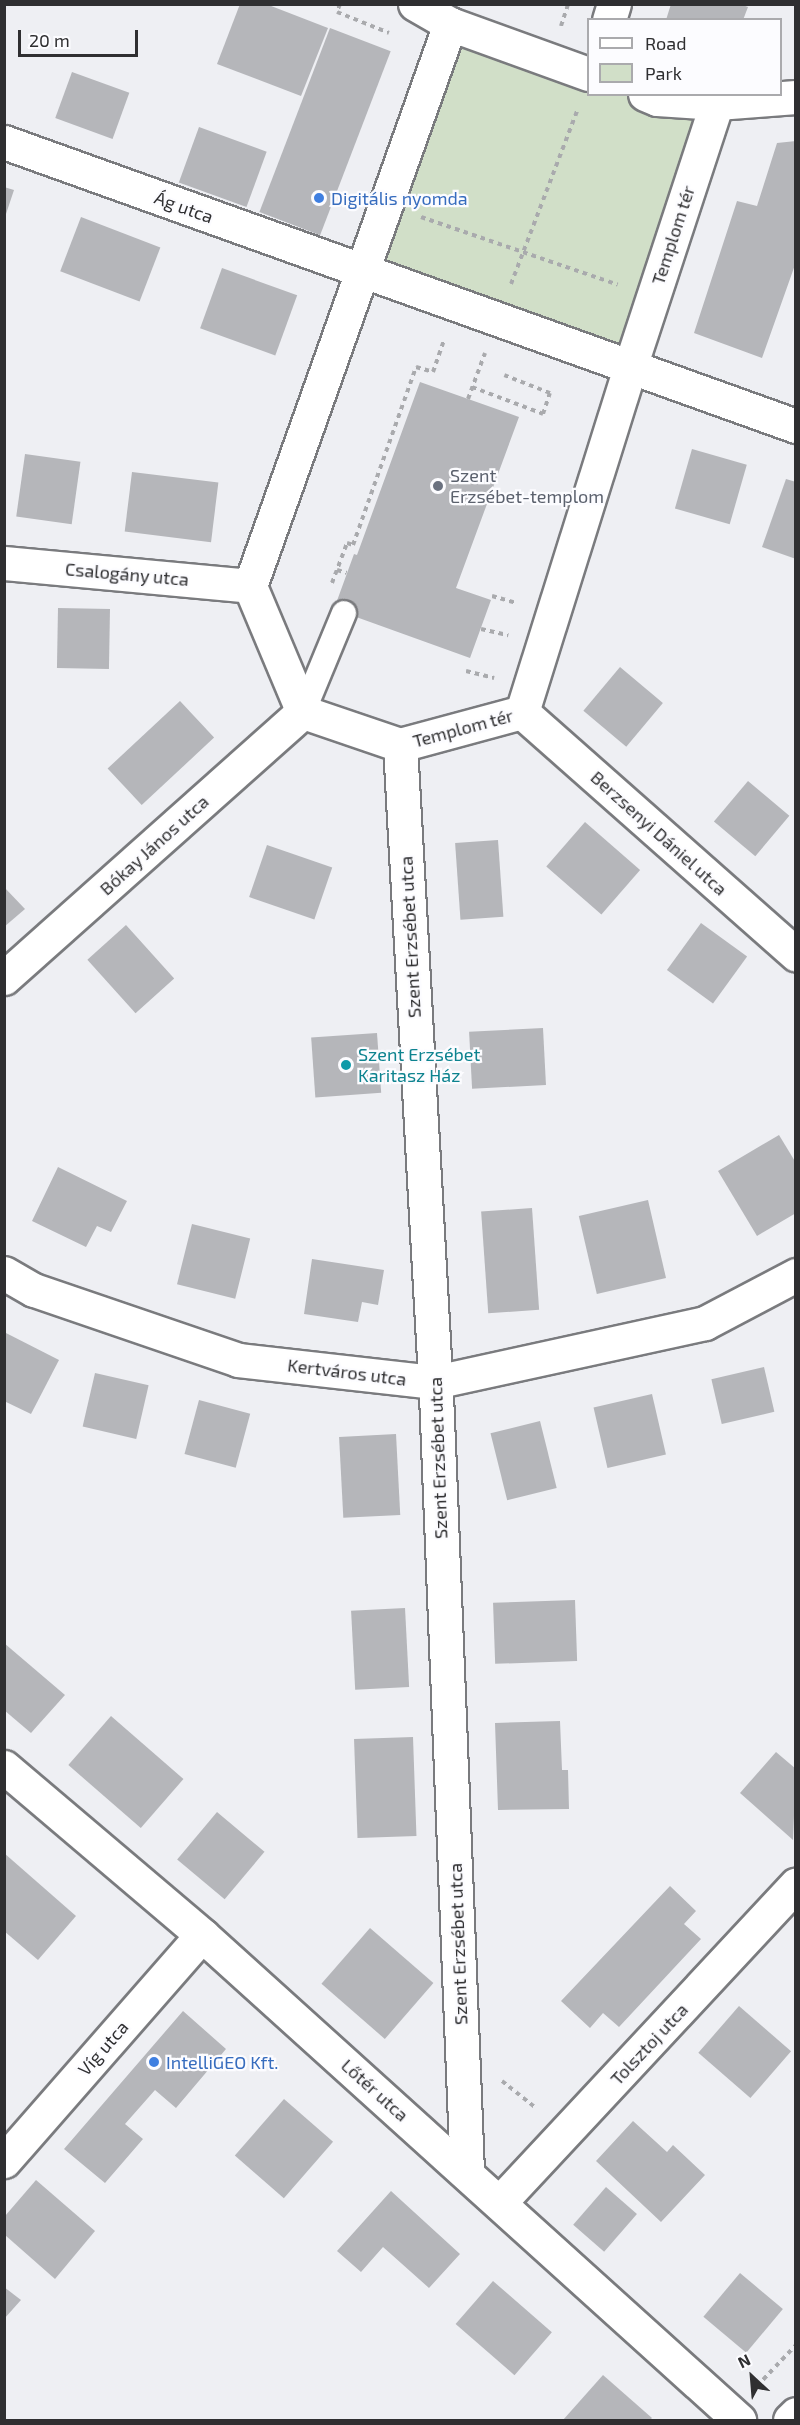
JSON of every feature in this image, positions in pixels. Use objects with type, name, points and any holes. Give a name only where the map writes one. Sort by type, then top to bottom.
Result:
[{"type":"street","points":[[415,4],[450,24],[584,88]]},
{"type":"street","points":[[303,712],[250,585],[450,24]]},
{"type":"street","points":[[650,96],[657,99],[717,103],[795,97]]},
{"type":"street","name":"Templom tér","points":[[303,712],[400,745],[522,712],[652,297],[717,103]]},
{"type":"street","name":"Ág utca","points":[[4,142],[363,273]]},
{"type":"street","points":[[363,273],[795,426]]},
{"type":"street","name":"Csalogány utca","points":[[4,563],[250,585]]},
{"type":"street","name":"Bókay János utca","points":[[4,978],[303,712]]},
{"type":"street","name":"Berzsenyi Dániel utca","points":[[522,712],[795,954]]},
{"type":"street","name":"Szent Erzsébet utca","points":[[400,745],[435,1382],[467,2171]]},
{"type":"street","name":"Kertváros utca","points":[[4,1273],[34,1290],[238,1360],[435,1382],[705,1323],[795,1275]]},
{"type":"street","name":"Lőtér utca","points":[[4,1767],[202,1935],[467,2171],[739,2421]]},
{"type":"street","name":"Tolsztoj utca","points":[[500,2202],[795,1885]]},
{"type":"street","name":"Víg utca","points":[[4,2162],[202,1935]]},
{"type":"street","points":[[790,2421],[795,2414]]},
{"type":"lane","points":[[303,712],[344,613]]},
{"type":"path","points":[[340,4],[337,12],[399,37]]},
{"type":"path","points":[[556,38],[568,4]]},
{"type":"path","points":[[468,399],[584,88]]},
{"type":"path","points":[[387,205],[652,297]]},
{"type":"path","points":[[347,573],[337,570],[347,543],[353,545],[416,367],[433,372],[457,306]]},
{"type":"path","points":[[472,387],[543,414],[550,393],[504,375]]},
{"type":"path","points":[[754,2389],[795,2345]]},
{"type":"green space","points":[[450,24],[587,74],[587,96],[654,96],[717,103],[630,367],[363,273]]},
{"type":"building","points":[[240,4],[266,4],[328,28],[301,96],[217,64]]},
{"type":"building","points":[[671,4],[740,4],[748,7],[744,18],[667,18]]},
{"type":"building","points":[[330,28],[391,51],[320,235],[259,212]]},
{"type":"building","points":[[72,72],[129,93],[113,139],[55,118]]},
{"type":"building","points":[[199,127],[267,152],[246,207],[179,182]]},
{"type":"building","points":[[796,141],[796,262],[762,358],[694,333],[737,201],[757,206],[777,143]]},
{"type":"building","points":[[4,187],[14,190],[5,217],[4,217]]},
{"type":"building","points":[[81,217],[160,247],[140,302],[60,271]]},
{"type":"building","points":[[222,268],[297,295],[275,356],[200,328]]},
{"type":"building","name":"Szent Erzsébet-templom","points":[[420,382],[519,417],[456,588],[491,600],[470,658],[334,609],[354,554],[357,555]]},
{"type":"building","points":[[692,449],[747,465],[730,524],[675,509]]},
{"type":"building","points":[[25,454],[80,462],[72,524],[16,516]]},
{"type":"building","points":[[132,472],[218,483],[211,542],[125,532]]},
{"type":"building","points":[[786,479],[796,482],[796,559],[762,547]]},
{"type":"building","points":[[58,608],[110,609],[109,669],[57,668]]},
{"type":"building","points":[[620,667],[663,703],[626,747],[583,711]]},
{"type":"building","points":[[180,701],[214,738],[142,805],[108,769]]},
{"type":"building","points":[[748,781],[789,816],[755,856],[714,822]]},
{"type":"building","points":[[585,822],[640,870],[601,914],[546,867]]},
{"type":"building","points":[[498,840],[503,917],[460,920],[455,843]]},
{"type":"building","points":[[267,845],[332,867],[314,919],[249,897]]},
{"type":"building","points":[[4,887],[25,909],[4,927]]},
{"type":"building","points":[[701,923],[747,957],[713,1003],[667,970]]},
{"type":"building","points":[[126,925],[174,979],[136,1013],[87,960]]},
{"type":"building","points":[[543,1028],[546,1085],[472,1089],[469,1032]]},
{"type":"building","name":"Szent Erzsébet Karitasz Ház","points":[[377,1033],[381,1093],[315,1097],[311,1038]]},
{"type":"building","points":[[779,1135],[796,1163],[796,1213],[757,1236],[718,1171]]},
{"type":"building","points":[[58,1167],[127,1201],[111,1232],[97,1226],[86,1247],[32,1221]]},
{"type":"building","points":[[648,1200],[666,1278],[597,1294],[579,1216]]},
{"type":"building","points":[[532,1208],[539,1310],[488,1313],[481,1212]]},
{"type":"building","points":[[192,1224],[250,1239],[235,1299],[177,1284]]},
{"type":"building","points":[[312,1259],[384,1270],[378,1305],[362,1302],[358,1322],[304,1314]]},
{"type":"building","points":[[4,1332],[59,1360],[31,1414],[4,1401]]},
{"type":"building","points":[[764,1367],[774,1412],[722,1424],[711,1379]]},
{"type":"building","points":[[95,1373],[149,1385],[136,1439],[83,1427]]},
{"type":"building","points":[[652,1394],[666,1454],[607,1468],[594,1407]]},
{"type":"building","points":[[199,1400],[250,1414],[236,1468],[185,1454]]},
{"type":"building","points":[[540,1421],[557,1488],[507,1500],[491,1433]]},
{"type":"building","points":[[396,1434],[400,1515],[343,1518],[339,1437]]},
{"type":"building","points":[[575,1600],[577,1661],[495,1664],[493,1603]]},
{"type":"building","points":[[405,1608],[409,1687],[355,1690],[351,1611]]},
{"type":"building","points":[[4,1643],[65,1695],[31,1733],[4,1710]]},
{"type":"building","points":[[111,1716],[183,1779],[141,1828],[68,1765]]},
{"type":"building","points":[[560,1721],[562,1770],[568,1770],[569,1809],[498,1810],[495,1723]]},
{"type":"building","points":[[413,1737],[416,1836],[357,1838],[354,1739]]},
{"type":"building","points":[[776,1752],[796,1769],[793,1840],[740,1793]]},
{"type":"building","points":[[217,1812],[264,1852],[225,1899],[177,1859]]},
{"type":"building","points":[[4,1853],[76,1916],[38,1960],[4,1931]]},
{"type":"building","points":[[670,1886],[696,1911],[684,1924],[701,1939],[619,2027],[603,2013],[590,2028],[561,2001]]},
{"type":"building","points":[[370,1928],[433,1983],[385,2039],[321,1984]]},
{"type":"building","points":[[739,2006],[791,2051],[750,2098],[698,2053]]},
{"type":"building","points":[[183,2011],[226,2049],[176,2108],[155,2090],[125,2124],[143,2139],[105,2183],[64,2149]]},
{"type":"building","points":[[284,2099],[333,2142],[284,2198],[235,2156]]},
{"type":"building","points":[[633,2121],[667,2152],[673,2145],[705,2175],[661,2222],[596,2161]]},
{"type":"building","points":[[36,2180],[95,2231],[55,2279],[5,2235],[5,2216]]},
{"type":"building","points":[[606,2187],[637,2214],[604,2252],[573,2225]]},
{"type":"building","points":[[391,2191],[460,2254],[429,2288],[383,2247],[361,2272],[337,2251]]},
{"type":"building","points":[[740,2273],[783,2309],[746,2353],[703,2317]]},
{"type":"building","points":[[493,2281],[552,2332],[514,2375],[456,2324]]},
{"type":"building","points":[[4,2287],[21,2300],[4,2319]]},
{"type":"building","points":[[603,2375],[652,2418],[650,2420],[563,2420]]},
{"type":"place","name":"Digitális nyomda","points":[[319,198]]},
{"type":"place","name":"Szent Erzsébet-templom","points":[[438,486]]},
{"type":"place","name":"Szent Erzsébet Karitasz Ház","points":[[346,1065]]},
{"type":"place","name":"IntelliGEO Kft.","points":[[154,2062]]}]
